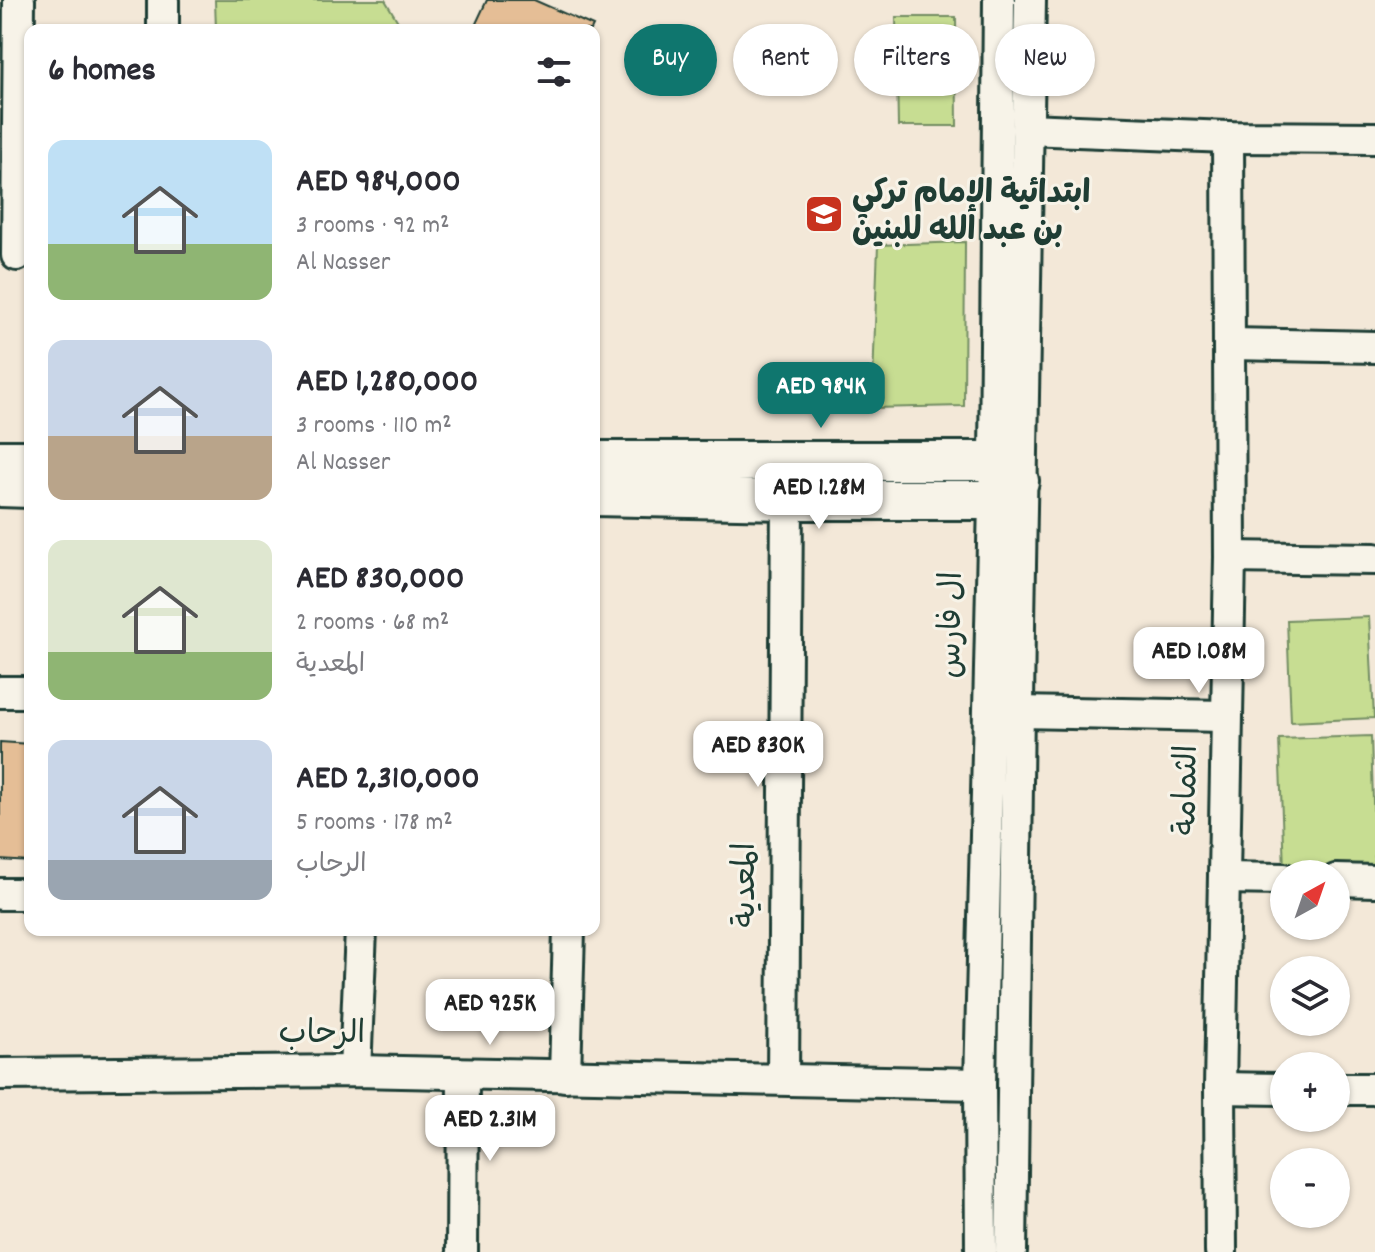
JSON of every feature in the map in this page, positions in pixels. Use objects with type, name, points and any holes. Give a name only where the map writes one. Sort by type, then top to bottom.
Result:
[{"type":"street","points":[[16,256],[9,40],[19,0]]},
{"type":"street","points":[[163,0],[163,24]]},
{"type":"street","name":"ال فارس","points":[[999,0],[1002,481],[1019,712],[1011,1252]]},
{"type":"street","name":"ال فارس","points":[[981,1252],[980,1084],[1002,481],[1027,129],[1030,0]]},
{"type":"street","points":[[1027,129],[1228,137],[1375,138]]},
{"type":"street","name":"الثمامة","points":[[1221,1252],[1220,1088],[1230,557],[1228,137]]},
{"type":"street","points":[[1231,344],[1375,347]]},
{"type":"street","points":[[0,460],[24,460]]},
{"type":"street","points":[[600,461],[1002,481]]},
{"type":"street","points":[[600,496],[787,500],[1002,481]]},
{"type":"street","points":[[0,487],[24,488]]},
{"type":"street","name":"المعدية","points":[[783,1079],[787,500]]},
{"type":"street","points":[[1230,557],[1375,559]]},
{"type":"street","points":[[0,692],[24,692]]},
{"type":"street","points":[[1019,712],[1225,716]]},
{"type":"street","points":[[1224,878],[1270,879]]},
{"type":"street","points":[[1350,880],[1375,881]]},
{"type":"street","points":[[0,894],[24,894]]},
{"type":"street","points":[[355,1071],[361,936]]},
{"type":"street","points":[[565,1076],[569,936]]},
{"type":"street","name":"الرحاب","points":[[0,1074],[355,1071],[980,1084]]},
{"type":"street","points":[[462,1252],[463,1074]]},
{"type":"street","points":[[1220,1088],[1270,1089]]},
{"type":"street","points":[[1350,1089],[1375,1089]]},
{"type":"green space","points":[[215,0],[385,0],[399,24],[216,24]]},
{"type":"green space","points":[[896,17],[956,17],[956,24],[896,24]]},
{"type":"green space","points":[[897,96],[957,96],[957,126],[898,126]]},
{"type":"green space","points":[[965,242],[964,406],[872,408],[878,245]]},
{"type":"green space","points":[[1369,617],[1374,718],[1291,722],[1287,620]]},
{"type":"green space","points":[[1371,736],[1375,866],[1350,867],[1350,860],[1284,860],[1279,739]]},
{"type":"building","points":[[487,0],[534,0],[588,24],[476,24]]},
{"type":"building","points":[[0,742],[24,744],[24,862],[0,860]]},
{"type":"place","name":"ابتدائية الإمام تركي بن عبد الله للبنين","points":[[824,214]]}]
